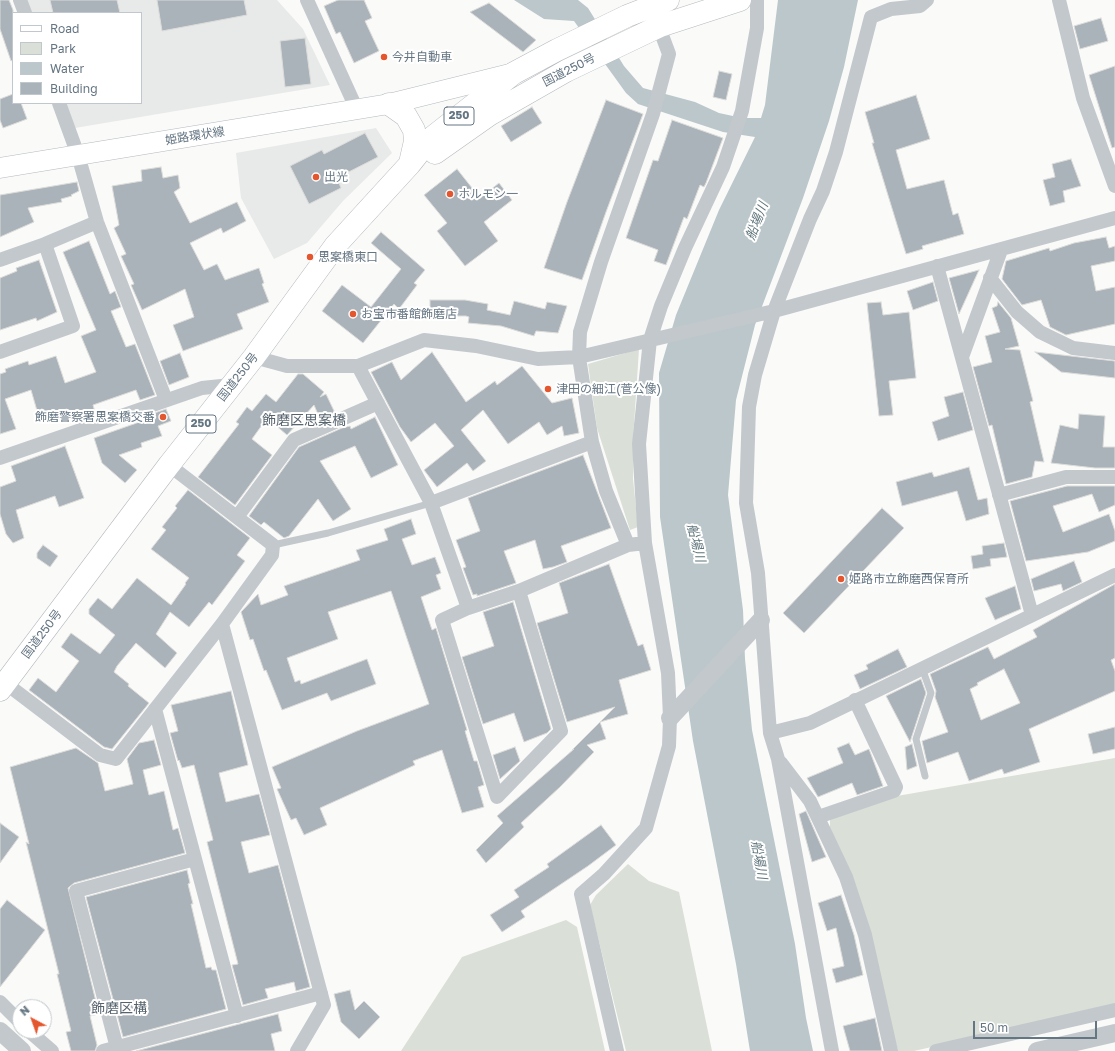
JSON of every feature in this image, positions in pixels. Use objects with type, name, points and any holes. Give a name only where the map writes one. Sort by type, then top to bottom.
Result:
[{"type":"highway","name":"国道250号","points":[[410,164],[433,154],[489,115],[524,93],[566,71],[650,30],[740,0]]},
{"type":"highway","name":"国道250号","points":[[2,684],[254,357],[335,246],[410,164],[429,140],[514,73],[654,2]]},
{"type":"highway","points":[[389,104],[406,116],[414,130],[415,141],[410,164]]},
{"type":"main road","name":"姫路環状線","points":[[0,168],[389,104],[514,73]]},
{"type":"main road","name":"姫路環状線","points":[[389,104],[524,93]]},
{"type":"street","points":[[20,0],[25,12]]},
{"type":"street","points":[[307,0],[356,110]]},
{"type":"street","points":[[617,1051],[581,894],[604,874],[646,828],[669,746],[670,718],[668,673],[645,543],[639,444],[650,340],[664,299],[685,248],[723,167],[742,111],[757,28],[757,0]]},
{"type":"street","points":[[832,1051],[778,759],[770,733],[758,573],[746,503],[749,407],[755,375],[774,311],[826,184],[836,152],[871,17],[891,9],[920,6],[927,0]]},
{"type":"street","points":[[1059,0],[1083,98],[1111,167],[1115,186]]},
{"type":"street","points":[[628,545],[606,491],[592,442],[579,358],[580,332],[601,262],[653,114],[669,54],[650,30],[654,2]]},
{"type":"street","points":[[59,104],[78,155],[97,222],[166,400]]},
{"type":"street","points":[[254,357],[287,366],[358,366],[424,340],[476,346],[538,359],[579,358],[774,311],[1115,218]]},
{"type":"street","points":[[0,260],[45,244],[97,222]]},
{"type":"street","points":[[0,352],[73,326],[45,244]]},
{"type":"street","points":[[962,357],[1001,250]]},
{"type":"street","points":[[937,266],[1032,615]]},
{"type":"street","points":[[990,278],[1017,312],[1040,332],[1073,348],[1115,353]]},
{"type":"street","points":[[358,366],[431,503],[468,608]]},
{"type":"street","points":[[0,458],[202,388],[231,385]]},
{"type":"street","points":[[237,516],[294,440],[378,403]]},
{"type":"street","points":[[431,503],[592,442]]},
{"type":"street","points":[[2,684],[100,755],[116,759],[222,624],[272,555],[273,545],[237,516],[169,466]]},
{"type":"street","points":[[999,495],[1066,477],[1115,477]]},
{"type":"street","points":[[519,591],[560,731],[497,797],[442,620],[468,608],[519,591],[628,545],[645,543]]},
{"type":"street","points":[[770,733],[810,723],[1115,575]]},
{"type":"street","points":[[670,718],[761,620]]},
{"type":"street","points":[[222,624],[324,1005],[297,1051]]},
{"type":"street","points":[[818,818],[894,791],[896,787],[855,700]]},
{"type":"street","points":[[155,709],[237,1016]]},
{"type":"street","points":[[778,759],[810,801],[846,877],[865,935],[891,1051]]},
{"type":"street","points":[[117,1048],[76,891],[195,859]]},
{"type":"street","points":[[103,1051],[321,993]]},
{"type":"street","points":[[0,1002],[12,1014]]},
{"type":"street","points":[[936,1051],[1115,1010]]},
{"type":"street","points":[[0,1031],[22,1051]]},
{"type":"street","points":[[1037,1051],[1115,1033]]},
{"type":"street","points":[[38,1039],[52,1051]]},
{"type":"lane","points":[[273,545],[328,533],[431,503]]},
{"type":"lane","points":[[922,668],[931,694],[916,739],[925,776]]},
{"type":"shaded area","points":[[26,0],[277,0],[303,29],[330,85],[75,128],[65,104],[142,104],[142,12],[31,12]]},
{"type":"shaded area","points":[[376,128],[392,153],[343,201],[307,243],[274,259],[241,198],[236,153]]},
{"type":"green space","points":[[639,349],[633,439],[633,479],[638,527],[630,530],[597,428],[588,364]]},
{"type":"green space","points":[[1115,758],[1115,1005],[914,1051],[898,1051],[855,886],[830,829],[830,817],[897,796]]},
{"type":"green space","points":[[628,864],[649,881],[679,892],[712,1051],[626,1051],[590,905],[596,895]]},
{"type":"green space","points":[[566,920],[577,927],[605,1051],[401,1051],[462,957]]},
{"type":"water","name":"船場川","points":[[514,0],[578,0],[588,8],[624,66],[643,88],[695,102],[719,113],[742,118],[761,118],[765,105],[778,0],[858,0],[844,67],[829,121],[803,198],[755,325],[736,400],[728,495],[743,610],[745,659],[752,730],[795,944],[806,1018],[813,1051],[750,1051],[736,964],[693,741],[660,517],[659,373],[676,315],[719,210],[755,137],[723,132],[638,104],[626,93],[574,21],[544,19]]},
{"type":"building","points":[[0,0],[9,0],[13,10],[11,61],[0,29]]},
{"type":"building","points":[[50,0],[117,0],[120,12],[53,12]]},
{"type":"building","points":[[157,0],[244,0],[247,15],[162,31]]},
{"type":"building","points":[[338,0],[364,0],[372,18],[365,21],[379,51],[354,63],[340,32],[336,34],[324,6]]},
{"type":"building","points":[[489,3],[536,40],[523,52],[470,12]]},
{"type":"building","points":[[1101,18],[1108,41],[1080,49],[1074,26]]},
{"type":"building","points":[[305,38],[311,84],[285,87],[280,41]]},
{"type":"building","points":[[1115,66],[1115,147],[1112,148],[1089,75]]},
{"type":"building","points":[[719,71],[732,74],[726,100],[713,97]]},
{"type":"building","points":[[12,94],[12,104],[21,104],[27,119],[3,128],[0,120],[0,99]]},
{"type":"building","points":[[916,95],[930,139],[896,150],[907,189],[944,180],[953,215],[958,213],[964,234],[922,246],[923,249],[906,254],[872,143],[874,143],[865,112]]},
{"type":"building","points":[[606,100],[643,114],[582,280],[544,268],[567,202]]},
{"type":"building","points":[[532,107],[542,123],[511,142],[501,126]]},
{"type":"building","points":[[672,120],[723,138],[706,183],[704,187],[700,185],[687,219],[684,217],[666,265],[654,261],[658,250],[626,238],[653,160],[658,161]]},
{"type":"building","points":[[365,133],[378,157],[337,178],[341,188],[309,204],[290,166],[322,150],[324,154]]},
{"type":"building","points":[[1071,159],[1081,186],[1063,191],[1065,202],[1050,206],[1043,180],[1055,177],[1052,164]]},
{"type":"building","points":[[161,167],[163,178],[178,175],[180,188],[174,192],[190,223],[237,202],[246,221],[223,233],[221,228],[190,243],[204,270],[217,264],[225,280],[259,268],[264,283],[262,284],[269,302],[237,314],[243,329],[183,351],[173,325],[194,317],[185,289],[142,310],[131,285],[134,284],[121,256],[126,254],[114,228],[119,225],[112,186],[142,181],[141,170]]},
{"type":"building","points":[[457,169],[480,198],[499,183],[512,200],[484,222],[498,241],[465,266],[437,231],[447,223],[424,195]]},
{"type":"building","points":[[77,182],[79,191],[71,195],[72,196],[61,199],[62,202],[28,208],[34,222],[0,237],[0,195]]},
{"type":"building","points":[[381,232],[425,270],[414,283],[417,285],[399,309],[394,304],[363,343],[322,311],[342,285],[371,307],[401,269],[371,243]]},
{"type":"building","points":[[1106,237],[1109,248],[1115,246],[1115,261],[1091,266],[1096,291],[1115,287],[1115,324],[1066,335],[1050,327],[1041,300],[1022,305],[1002,279],[1006,261],[1049,248],[1050,251],[1074,243]]},
{"type":"building","points":[[89,241],[110,294],[115,291],[121,307],[111,311],[126,347],[135,344],[155,395],[140,400],[136,390],[93,405],[96,416],[76,423],[73,412],[40,421],[31,390],[5,399],[16,429],[0,434],[0,374],[6,372],[5,369],[28,361],[29,365],[56,356],[65,383],[96,372],[81,336],[96,330],[63,252]]},
{"type":"building","points":[[39,260],[57,312],[37,321],[36,318],[0,330],[0,278],[17,271],[16,268]]},
{"type":"building","points":[[979,270],[959,314],[949,278]]},
{"type":"building","points":[[933,282],[938,301],[913,310],[907,291]]},
{"type":"building","points":[[430,300],[465,300],[488,304],[487,310],[510,315],[514,301],[545,309],[547,302],[567,306],[558,333],[536,331],[534,336],[501,326],[468,323],[469,317],[466,316],[430,316]]},
{"type":"building","points":[[881,302],[883,315],[909,312],[916,378],[889,381],[893,415],[879,416],[867,303]]},
{"type":"building","points":[[998,302],[1011,318],[1019,346],[1005,349],[1020,350],[1033,401],[1030,402],[1044,462],[1035,461],[1032,477],[1006,484],[992,425],[989,426],[973,367],[992,362],[985,336],[1000,332],[992,308],[997,306]]},
{"type":"building","points":[[432,352],[466,402],[495,381],[497,385],[522,366],[552,403],[572,398],[579,433],[564,436],[562,426],[547,435],[539,422],[508,444],[483,410],[461,430],[486,461],[473,471],[467,463],[437,487],[424,470],[454,446],[435,423],[411,442],[400,427],[371,372],[392,362],[401,380]]},
{"type":"building","points":[[1035,352],[1115,361],[1115,378],[1061,372]]},
{"type":"building","points":[[180,353],[189,377],[169,385],[160,361]]},
{"type":"building","points":[[298,374],[303,374],[324,392],[320,397],[326,394],[335,413],[320,419],[314,405],[287,435],[267,418],[252,439],[272,455],[235,505],[198,477],[239,424],[236,422],[247,407],[252,411],[266,394],[276,402]]},
{"type":"building","points":[[963,392],[973,430],[938,441],[932,422],[949,416],[944,397]]},
{"type":"building","points":[[166,409],[171,421],[158,426],[162,436],[141,443],[142,447],[119,455],[137,470],[125,483],[102,463],[94,438],[148,419],[146,416]]},
{"type":"building","points":[[1079,414],[1105,416],[1103,447],[1115,447],[1115,468],[1095,468],[1051,463],[1060,425],[1078,429]]},
{"type":"building","points":[[375,417],[398,465],[371,478],[355,446],[320,461],[351,509],[333,521],[318,499],[289,536],[284,538],[264,522],[261,525],[249,516],[299,447],[342,428],[350,426],[351,429]]},
{"type":"building","points":[[65,446],[84,498],[59,507],[55,496],[16,510],[24,538],[13,543],[6,534],[0,514],[0,487],[16,481],[11,466]]},
{"type":"building","points":[[583,455],[611,528],[561,546],[567,562],[553,567],[543,569],[535,540],[504,551],[516,583],[477,596],[477,594],[473,595],[463,568],[466,567],[456,540],[480,531],[468,498]]},
{"type":"building","points":[[969,467],[978,500],[987,498],[989,514],[966,521],[957,491],[902,506],[896,482],[932,472],[934,477]]},
{"type":"building","points":[[1067,486],[1115,486],[1115,505],[1099,512],[1092,494],[1053,506],[1063,532],[1109,514],[1115,531],[1115,541],[1088,552],[1026,561],[1010,501]]},
{"type":"building","points":[[188,490],[250,538],[237,555],[245,561],[212,605],[209,602],[189,627],[170,612],[156,634],[177,653],[165,668],[136,643],[117,666],[114,672],[149,703],[112,749],[104,747],[29,690],[38,678],[56,692],[79,661],[61,647],[71,633],[100,654],[115,635],[89,614],[89,609],[98,598],[112,609],[137,578],[171,605],[189,578],[151,549],[166,530],[162,527],[177,508],[175,506]]},
{"type":"building","points":[[882,508],[904,528],[804,633],[783,613]]},
{"type":"building","points":[[411,519],[416,534],[402,539],[412,565],[435,557],[441,573],[436,575],[441,589],[421,597],[432,630],[436,628],[467,730],[465,731],[474,761],[477,761],[484,785],[478,787],[484,807],[462,813],[442,750],[413,761],[415,765],[320,808],[327,825],[304,835],[296,818],[291,820],[277,789],[281,788],[272,767],[357,731],[429,704],[391,591],[328,612],[338,639],[287,658],[295,682],[300,680],[301,684],[367,659],[376,684],[331,701],[327,693],[282,710],[266,670],[264,671],[253,639],[250,640],[241,612],[258,594],[261,605],[288,595],[284,586],[360,560],[356,550],[388,540],[384,529]]},
{"type":"building","points":[[1004,543],[1007,557],[990,559],[991,566],[973,569],[971,556],[983,554],[982,546]]},
{"type":"building","points":[[43,545],[58,556],[50,567],[37,558],[37,553]]},
{"type":"building","points":[[1074,561],[1082,582],[1063,591],[1061,584],[1034,591],[1031,579]]},
{"type":"building","points":[[609,564],[638,646],[643,644],[651,670],[619,680],[628,714],[600,722],[615,707],[567,722],[537,623],[568,613],[559,583]]},
{"type":"building","points":[[1115,584],[1115,658],[1111,660],[1115,671],[1115,691],[1029,729],[1040,762],[1004,774],[1002,769],[969,781],[958,752],[927,763],[922,741],[948,732],[935,697],[936,691],[930,674],[988,647],[994,659],[1037,637],[1033,630]],"holes":[[[1004,669],[1020,703],[981,720],[970,689],[978,685],[977,683]]]},
{"type":"building","points":[[1015,586],[1021,609],[995,620],[985,598]]},
{"type":"building","points":[[513,602],[551,729],[547,733],[524,742],[514,713],[483,724],[462,657],[494,646],[483,612]]},
{"type":"building","points":[[898,649],[907,667],[860,689],[854,675],[868,669],[866,665]]},
{"type":"building","points":[[921,679],[926,693],[910,742],[886,696]]},
{"type":"building","points":[[231,691],[248,765],[219,773],[226,802],[259,794],[270,835],[241,842],[249,873],[278,865],[310,987],[296,991],[294,982],[265,989],[268,998],[243,1005],[232,965],[238,964],[207,842],[213,840],[194,765],[182,768],[179,760],[178,761],[170,733],[178,731],[171,705]]},
{"type":"building","points":[[600,722],[606,739],[587,745],[594,752],[560,787],[521,823],[524,827],[486,863],[476,850],[503,823],[497,816],[574,749],[572,750]]},
{"type":"building","points":[[1115,727],[1115,749],[1093,754],[1088,734]]},
{"type":"building","points":[[154,740],[161,765],[143,770],[149,795],[164,791],[173,830],[178,828],[185,853],[74,883],[68,888],[99,1014],[90,1016],[97,1045],[95,1051],[71,1051],[66,1032],[71,1031],[57,974],[59,974],[26,842],[29,844],[10,767],[76,748],[98,763],[105,791],[133,784],[127,759],[139,743]]},
{"type":"building","points":[[849,743],[855,755],[869,749],[883,786],[857,795],[852,783],[818,797],[807,778],[843,763],[837,748]]},
{"type":"building","points":[[912,744],[917,766],[907,770],[905,747]]},
{"type":"building","points":[[515,747],[520,761],[500,779],[493,755]]},
{"type":"building","points":[[806,811],[826,857],[812,862],[799,814]]},
{"type":"building","points":[[0,823],[19,837],[0,863]]},
{"type":"building","points":[[601,825],[616,845],[588,866],[521,911],[525,917],[502,932],[490,915],[519,897],[514,890],[549,867],[547,864]]},
{"type":"building","points":[[187,870],[190,883],[188,884],[193,904],[191,904],[206,968],[211,967],[212,970],[216,970],[226,1009],[123,1037],[86,897]]},
{"type":"building","points":[[841,895],[854,935],[863,975],[836,983],[832,969],[844,966],[836,928],[827,931],[818,903]]},
{"type":"building","points":[[7,900],[45,930],[0,987],[0,909]]},
{"type":"building","points":[[350,990],[355,1010],[364,1001],[380,1017],[359,1039],[341,1022],[334,994]]},
{"type":"building","points":[[278,1014],[282,1031],[271,1034],[275,1051],[136,1051]]},
{"type":"building","points":[[875,1018],[882,1051],[850,1051],[843,1026]]},
{"type":"place","name":"今井自動車","points":[[384,57]]},
{"type":"place","name":"出光","points":[[316,177]]},
{"type":"place","name":"ホルモン一","points":[[450,194]]},
{"type":"place","name":"思案橋東口","points":[[310,257]]},
{"type":"place","name":"お宝市番館飾磨店","points":[[353,314]]},
{"type":"place","name":"津田の細江(菅公像)","points":[[548,389]]},
{"type":"place","name":"飾磨警察署思案橋交番","points":[[163,417]]},
{"type":"place","name":"姫路市立飾磨西保育所","points":[[841,579]]},
{"type":"district","name":"飾磨区思案橋","points":[[304,421]]},
{"type":"district","name":"飾磨区構","points":[[119,1009]]}]
